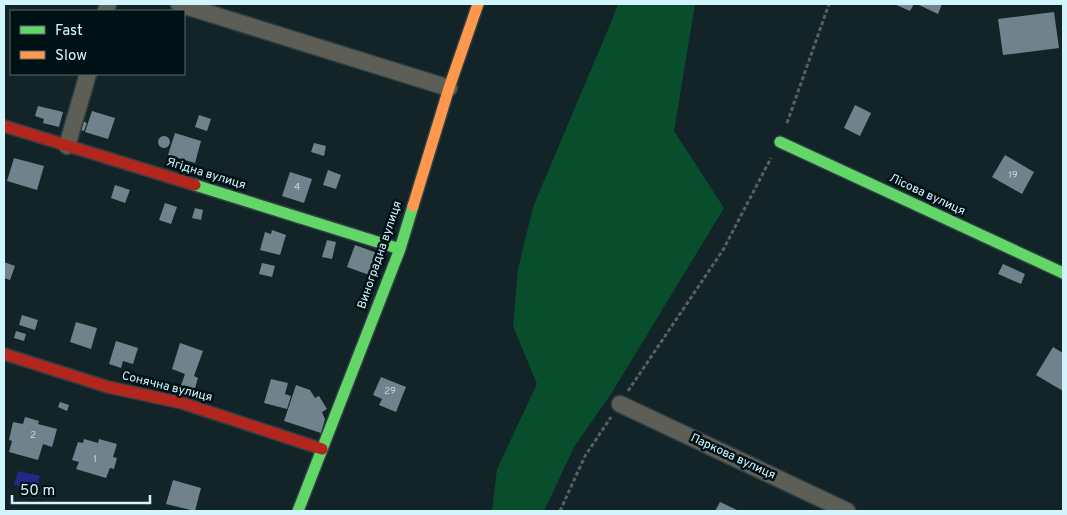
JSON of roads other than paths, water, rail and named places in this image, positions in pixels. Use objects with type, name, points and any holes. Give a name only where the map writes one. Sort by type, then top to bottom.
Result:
[{"type":"street","points":[[179,4],[449,88]]},
{"type":"street","name":"Виноградна вулиця","points":[[298,511],[400,248],[449,88],[478,4]]},
{"type":"street","points":[[67,146],[88,75]]},
{"type":"street","name":"Ягідна вулиця","points":[[4,126],[400,248]]},
{"type":"street","name":"Лісова вулиця","points":[[780,142],[1063,273]]},
{"type":"street","name":"Сонячна вулиця","points":[[4,354],[108,387],[182,403],[322,449]]},
{"type":"street","name":"Паркова вулиця","points":[[620,404],[847,511]]}]
